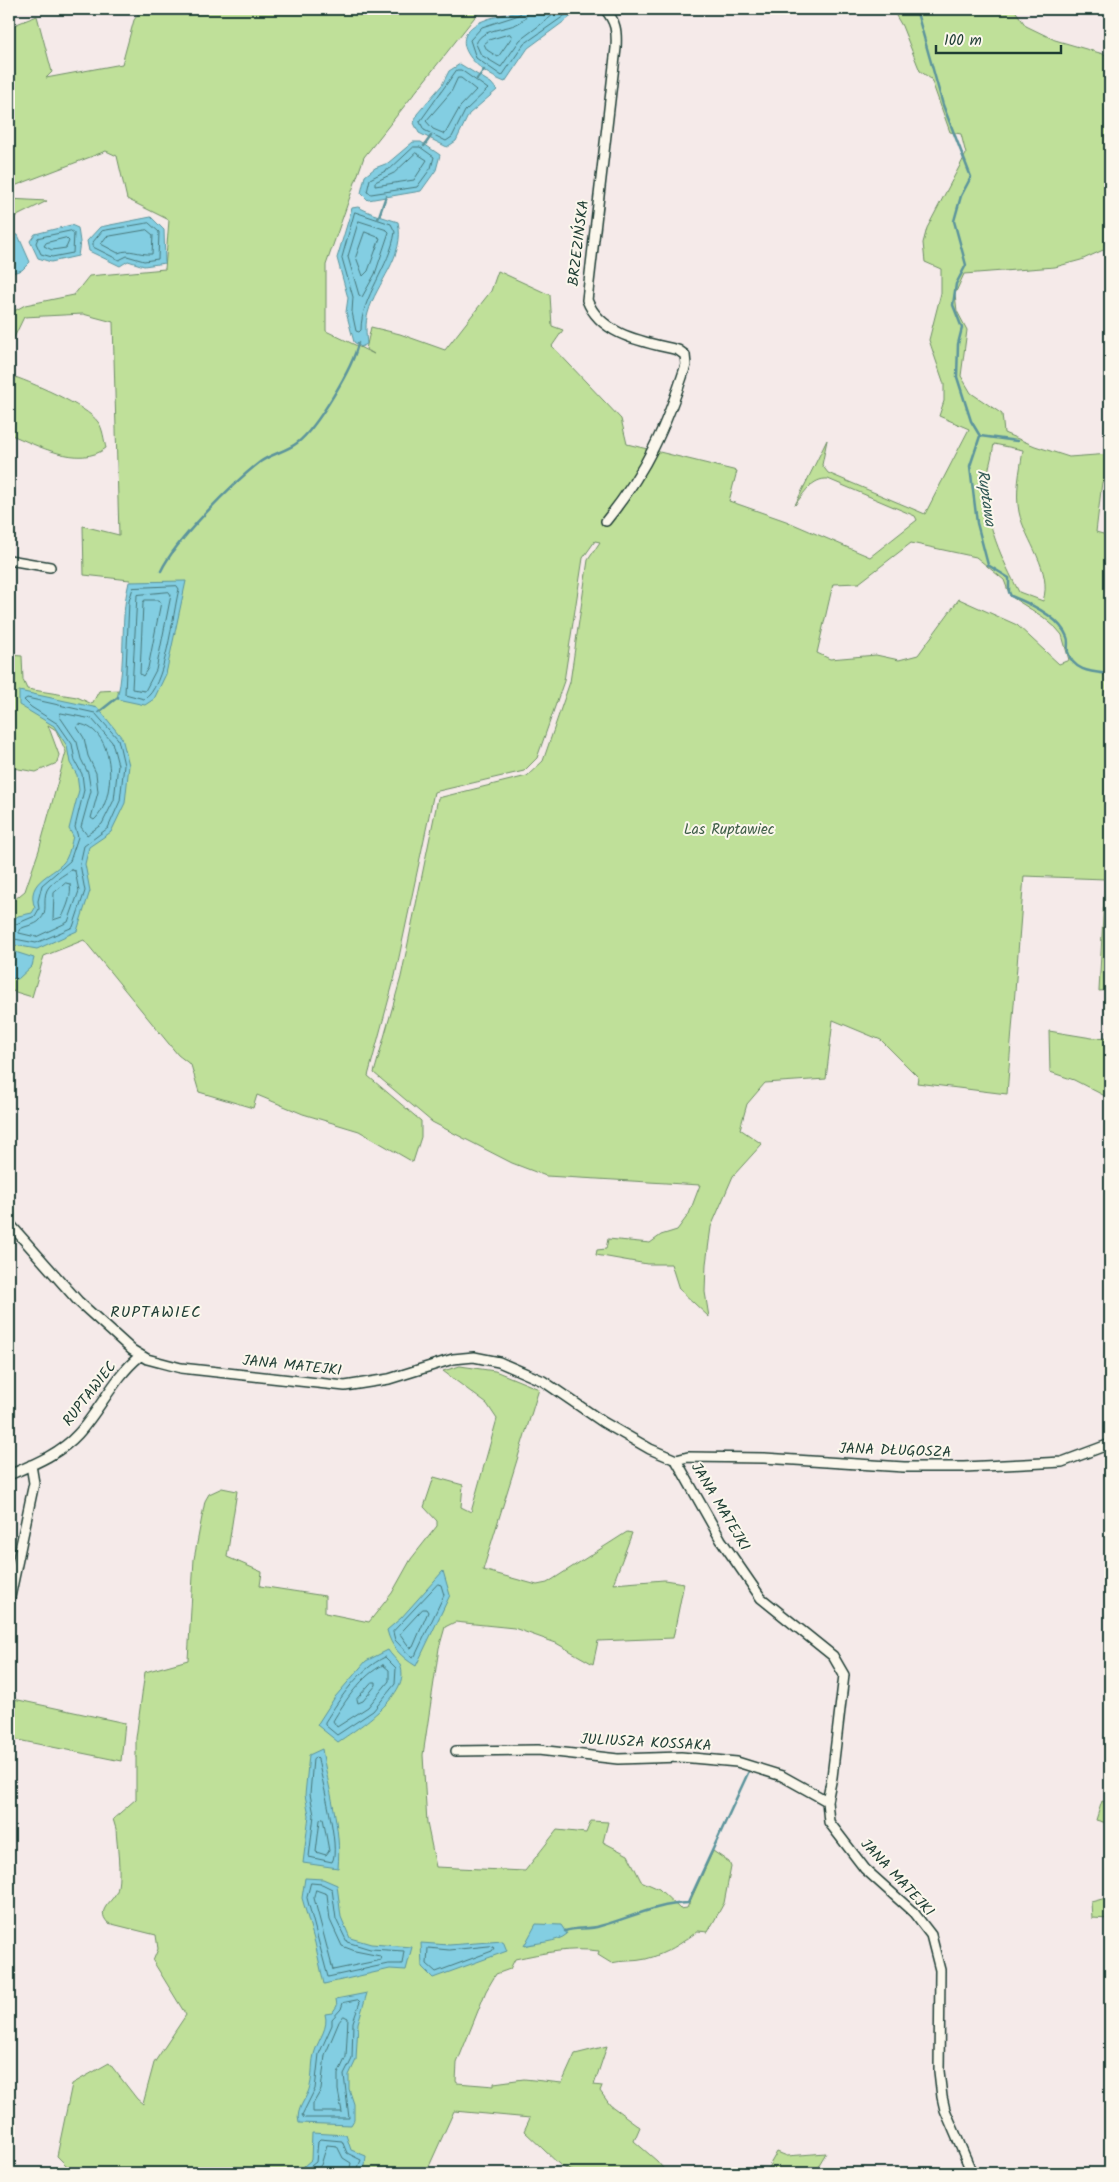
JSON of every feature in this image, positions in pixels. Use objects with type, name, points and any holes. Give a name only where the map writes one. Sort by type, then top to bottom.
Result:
[{"type":"street","name":"BRZEZIŃSKA","points":[[605,9],[614,20],[617,29],[616,48],[587,300],[591,311],[604,324],[627,337],[678,350],[685,355],[686,365],[657,443],[642,472],[606,521]]},
{"type":"street","points":[[9,560],[50,567]]},
{"type":"street","name":"JANA MATEJKI","points":[[9,1223],[78,1301],[140,1356],[181,1368],[345,1386],[389,1379],[453,1359],[474,1357],[499,1362],[542,1381],[611,1427],[650,1449],[676,1460],[721,1540],[761,1598],[834,1656],[844,1675],[832,1777],[827,1801],[829,1822],[865,1869],[914,1913],[930,1935],[940,1970],[939,2071],[942,2096],[945,2110],[972,2173]]},
{"type":"street","name":"RUPTAWIEC","points":[[9,1475],[43,1460],[77,1436],[127,1368],[140,1356]]},
{"type":"street","name":"JANA DŁUGOSZA","points":[[676,1460],[688,1458],[764,1458],[904,1467],[1021,1465],[1062,1462],[1110,1444]]},
{"type":"street","points":[[9,1602],[34,1483],[31,1465]]},
{"type":"street","name":"JULIUSZA KOSSAKA","points":[[456,1751],[538,1750],[618,1759],[681,1757],[737,1762],[782,1776],[827,1801]]},
{"type":"green space","name":"Las Ruptawiec","points":[[142,9],[491,9],[478,13],[364,157],[326,265],[326,331],[374,354],[366,349],[371,327],[400,334],[445,350],[491,291],[498,271],[550,295],[552,326],[563,330],[552,346],[621,419],[627,444],[737,471],[729,501],[786,521],[870,557],[917,520],[915,516],[828,479],[822,479],[813,484],[805,491],[795,505],[827,440],[822,465],[828,473],[925,514],[969,429],[939,416],[944,401],[944,384],[929,340],[941,293],[941,269],[925,262],[923,243],[927,228],[966,154],[961,134],[950,132],[931,79],[920,71],[902,26],[892,9],[1014,9],[1026,26],[1055,40],[1110,56],[1110,247],[1081,260],[1055,267],[964,274],[955,294],[957,311],[967,330],[961,376],[971,393],[1002,414],[1004,433],[1069,457],[1110,454],[1110,480],[1102,482],[1096,532],[1110,536],[1110,990],[1099,991],[1105,879],[1024,876],[1007,1094],[917,1083],[918,1077],[881,1040],[833,1020],[826,1079],[765,1083],[747,1104],[740,1129],[762,1144],[733,1176],[711,1227],[706,1264],[705,1292],[709,1317],[679,1289],[671,1264],[647,1264],[596,1255],[597,1250],[606,1249],[608,1239],[650,1243],[661,1235],[677,1230],[689,1214],[700,1185],[546,1176],[512,1163],[432,1122],[374,1073],[401,977],[438,798],[527,776],[543,761],[570,682],[588,560],[600,542],[595,541],[583,558],[564,681],[537,758],[524,771],[434,792],[395,976],[368,1076],[421,1121],[421,1137],[413,1162],[359,1131],[303,1114],[257,1095],[253,1108],[199,1092],[191,1065],[178,1055],[84,940],[44,956],[32,997],[9,990],[9,904],[25,891],[39,850],[66,752],[56,730],[48,725],[59,755],[57,763],[36,772],[13,768],[9,774],[9,655],[22,656],[23,680],[27,689],[77,697],[92,704],[99,691],[120,690],[134,590],[130,580],[84,575],[83,526],[119,535],[113,322],[83,314],[24,317],[9,348],[9,314],[25,305],[74,295],[89,276],[165,269],[169,220],[127,199],[117,156],[106,151],[9,188],[9,27],[37,16],[52,72],[46,78],[122,64],[134,20]],"holes":[[[994,444],[1023,450],[1018,481],[1019,512],[1044,578],[1043,601],[1019,592],[996,541],[986,500],[987,476]],[[911,543],[976,557],[1004,580],[1010,596],[1043,617],[1056,628],[1062,635],[1069,660],[1059,664],[1017,625],[959,599],[918,655],[899,660],[876,655],[830,659],[817,653],[833,584],[859,583]]]},
{"type":"green space","points":[[9,199],[47,201],[9,220]]},
{"type":"green space","points":[[9,375],[57,395],[92,416],[101,428],[106,448],[95,454],[71,456],[45,449],[9,434]]},
{"type":"green space","points":[[1049,1031],[1092,1038],[1110,1037],[1110,1095],[1105,1096],[1074,1080],[1050,1072]]},
{"type":"green space","points":[[460,1366],[495,1371],[539,1389],[483,1570],[537,1585],[547,1583],[627,1532],[632,1533],[613,1584],[664,1580],[684,1583],[673,1638],[598,1641],[593,1664],[556,1643],[514,1628],[455,1622],[445,1627],[439,1648],[423,1755],[427,1823],[436,1867],[525,1871],[557,1830],[586,1833],[591,1821],[608,1822],[603,1842],[628,1855],[641,1881],[659,1889],[680,1909],[687,1908],[713,1851],[729,1862],[731,1867],[724,1903],[708,1932],[698,1931],[680,1944],[653,1957],[611,1963],[598,1955],[599,1951],[567,1950],[515,1959],[510,1969],[496,1974],[486,1991],[457,2063],[456,2081],[457,2083],[494,2086],[494,2083],[524,2079],[562,2083],[575,2054],[607,2046],[594,2085],[602,2086],[600,2091],[610,2105],[640,2127],[634,2141],[657,2161],[667,2173],[578,2173],[562,2167],[524,2131],[530,2118],[454,2111],[426,2173],[74,2173],[57,2156],[72,2084],[109,2063],[143,2104],[154,2063],[186,2015],[153,1961],[158,1949],[156,1935],[108,1923],[103,1913],[114,1897],[119,1880],[116,1829],[113,1819],[136,1799],[136,1738],[145,1672],[188,1660],[194,1559],[205,1501],[209,1494],[222,1488],[237,1491],[227,1557],[262,1572],[260,1586],[325,1596],[325,1613],[369,1622],[392,1593],[411,1559],[437,1526],[437,1521],[424,1507],[434,1477],[463,1485],[461,1507],[471,1512],[497,1419],[487,1404],[443,1371]]},
{"type":"green space","points":[[9,1698],[125,1723],[121,1761],[13,1739],[9,1763]]},
{"type":"green space","points":[[1102,1801],[1110,1804],[1110,1824],[1096,1820]]},
{"type":"green space","points":[[1110,1897],[1110,1919],[1092,1918],[1091,1902]]},
{"type":"green space","points":[[777,2152],[787,2156],[826,2153],[814,2173],[765,2173]]},
{"type":"water","points":[[521,9],[581,9],[528,48],[505,82],[477,65],[465,47],[465,38],[469,30],[480,22]]},
{"type":"water","points":[[460,64],[491,83],[497,90],[469,114],[456,141],[447,147],[419,133],[414,123],[417,114],[442,85],[449,71]]},
{"type":"water","points":[[413,142],[421,142],[440,155],[436,170],[421,191],[368,200],[361,193],[365,176],[375,168],[388,163]]},
{"type":"water","points":[[358,207],[398,222],[399,234],[394,258],[368,313],[366,325],[367,344],[361,347],[354,342],[346,312],[348,298],[337,258],[352,208]]},
{"type":"water","points":[[151,217],[164,230],[165,263],[144,266],[128,261],[120,266],[89,251],[87,241],[100,227]]},
{"type":"water","points":[[71,225],[78,228],[80,242],[78,256],[51,262],[38,258],[30,241],[35,234]]},
{"type":"water","points":[[9,235],[18,235],[30,262],[22,270],[9,274]]},
{"type":"water","points":[[186,581],[166,674],[154,699],[145,705],[117,699],[122,670],[124,611],[129,582]]},
{"type":"water","points":[[19,691],[98,708],[122,738],[129,765],[125,803],[111,832],[89,847],[85,864],[90,891],[77,931],[37,949],[9,944],[9,923],[18,916],[32,913],[35,908],[34,890],[43,879],[62,865],[66,859],[73,836],[69,829],[79,790],[77,775],[70,763],[67,746],[54,726],[19,705]]},
{"type":"water","points":[[9,950],[34,958],[32,966],[18,979],[9,978]]},
{"type":"water","points":[[443,1571],[450,1595],[416,1666],[397,1651],[391,1642],[387,1630],[401,1618]]},
{"type":"water","points":[[388,1650],[400,1665],[402,1676],[398,1687],[381,1709],[338,1742],[317,1725],[335,1697],[366,1661]]},
{"type":"water","points":[[322,1749],[336,1823],[339,1853],[338,1868],[303,1863],[309,1815],[305,1795],[309,1755]]},
{"type":"water","points":[[305,1878],[323,1879],[337,1885],[341,1917],[350,1938],[371,1944],[412,1947],[406,1970],[390,1969],[324,1984],[302,1898]]},
{"type":"water","points":[[536,1924],[561,1925],[567,1934],[552,1941],[524,1946]]},
{"type":"water","points":[[503,1941],[507,1951],[433,1978],[422,1967],[421,1943],[449,1945]]},
{"type":"water","points":[[367,1993],[358,2023],[356,2060],[349,2075],[349,2089],[354,2104],[354,2120],[351,2125],[299,2123],[300,2108],[310,2086],[314,2055],[326,2024],[325,2014],[332,2013],[337,2006],[336,1999]]},
{"type":"water","points":[[312,2133],[346,2135],[351,2150],[366,2156],[365,2166],[359,2173],[296,2173],[311,2160]]},
{"type":"waterway","name":"Ruptawa","points":[[916,9],[943,105],[971,177],[961,196],[954,221],[966,265],[956,284],[953,305],[962,328],[958,344],[957,377],[971,421],[980,436],[970,466],[977,523],[988,565],[1009,578],[1009,592],[1011,596],[1043,611],[1063,629],[1068,640],[1068,652],[1074,664],[1085,670],[1110,674]]},
{"type":"waterway","points":[[477,79],[484,70]]},
{"type":"waterway","points":[[424,146],[431,136]]},
{"type":"waterway","points":[[378,219],[386,196]]},
{"type":"waterway","points":[[161,571],[191,529],[235,484],[260,462],[293,446],[305,436],[324,411],[342,381],[358,343]]},
{"type":"waterway","points":[[980,436],[1017,441]]},
{"type":"waterway","points":[[99,712],[118,697]]},
{"type":"waterway","points":[[565,1931],[596,1927],[665,1906],[688,1903],[748,1773]]},
{"type":"district","name":"RUPTAWIEC","points":[[156,1312]]}]
